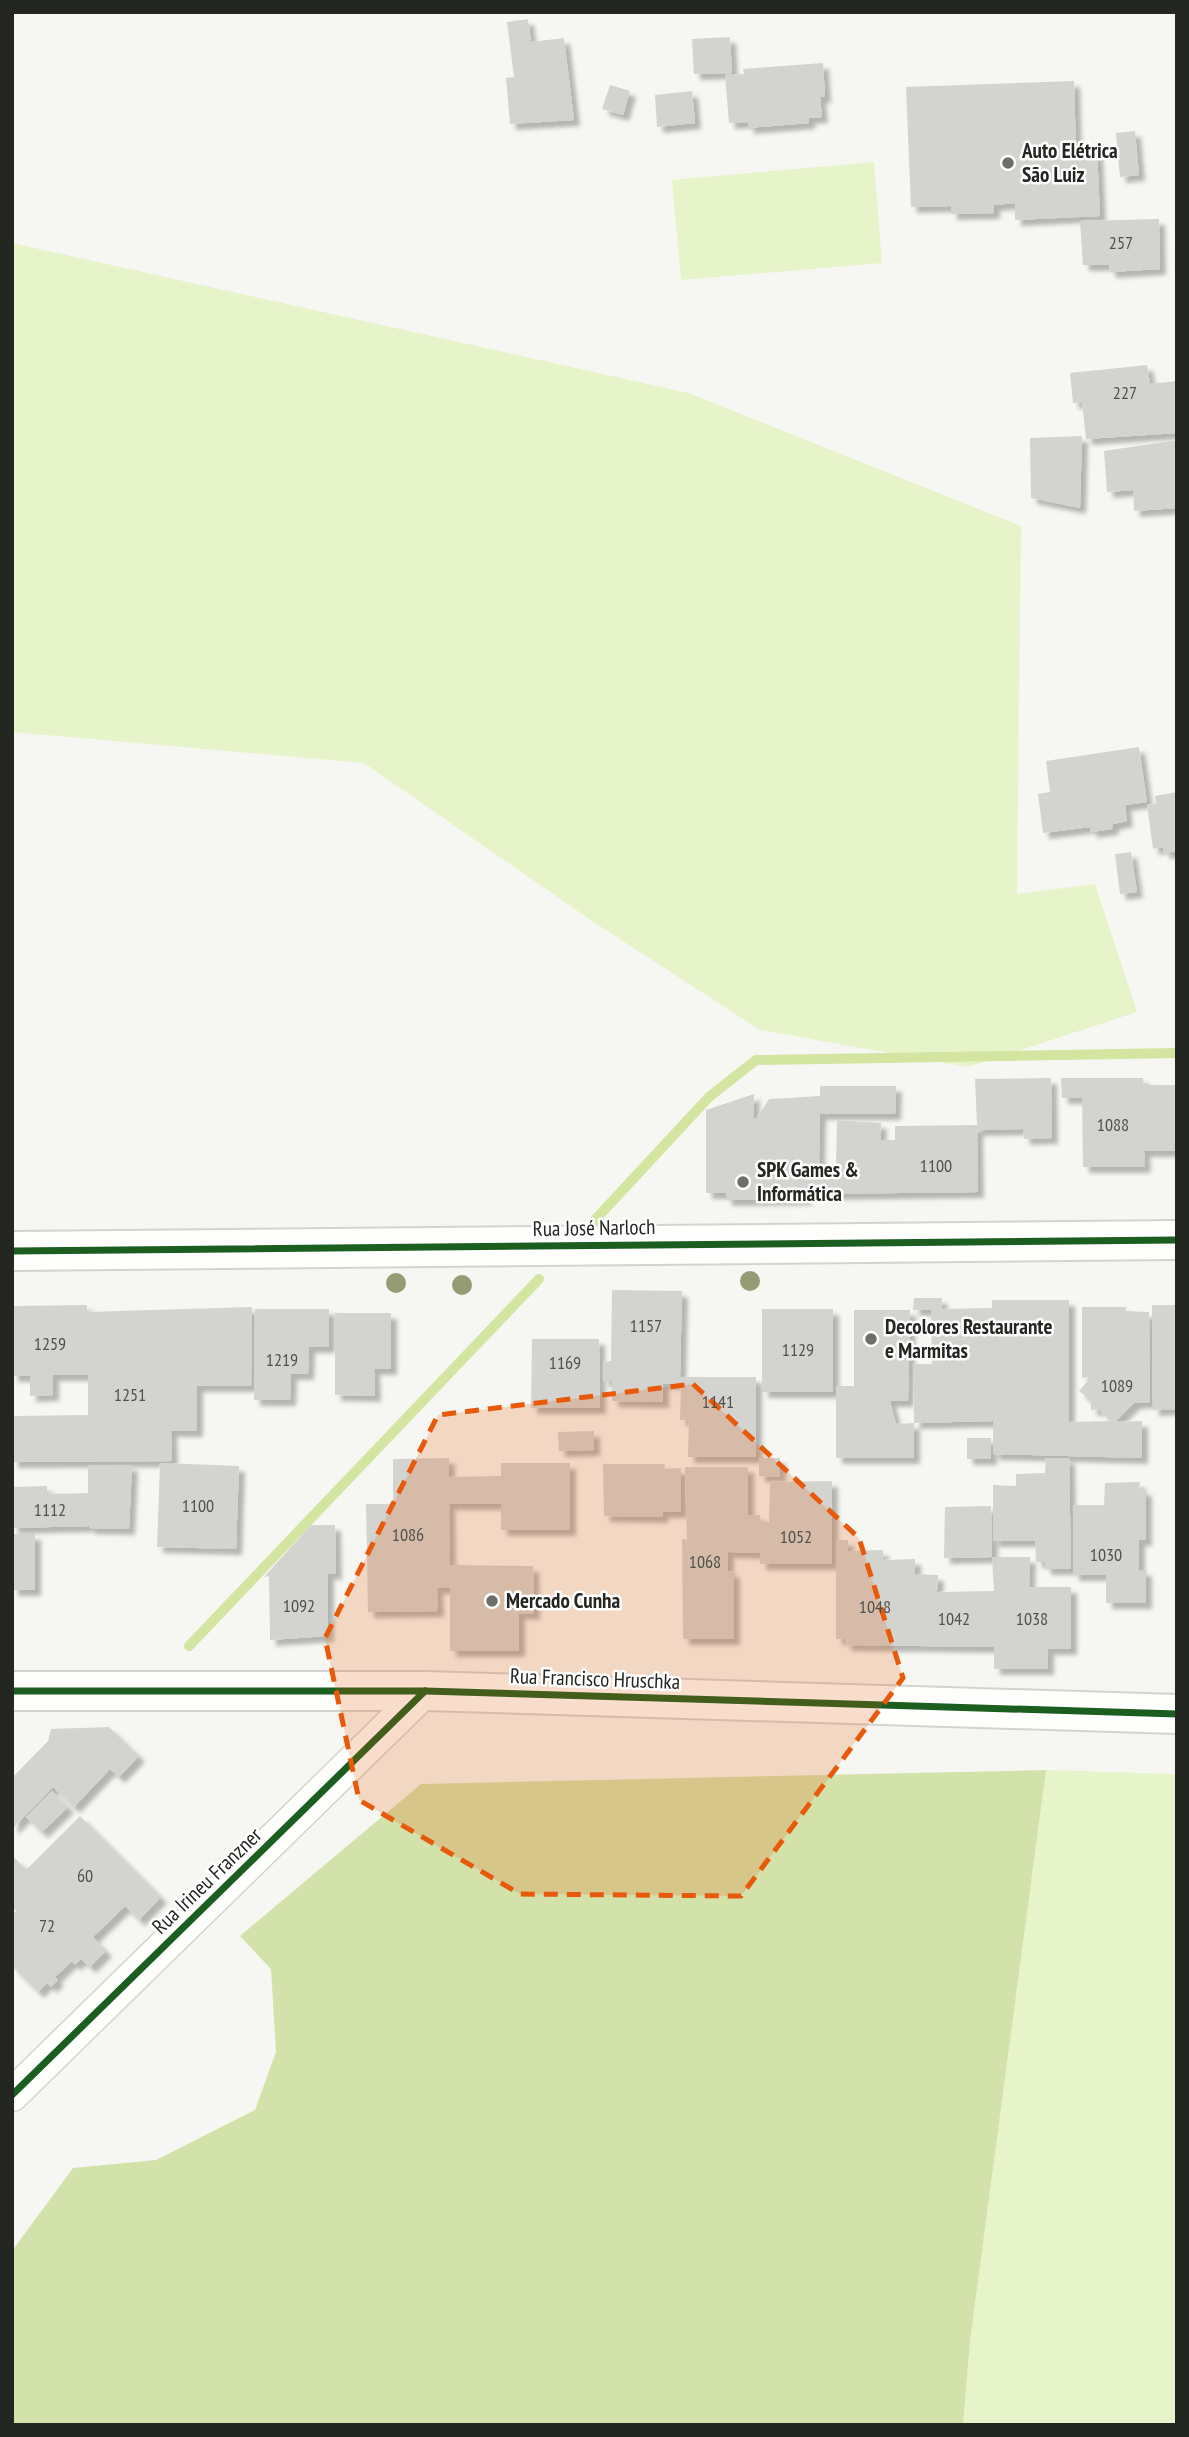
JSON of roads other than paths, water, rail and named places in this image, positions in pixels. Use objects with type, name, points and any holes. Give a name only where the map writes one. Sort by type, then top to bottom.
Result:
[{"type":"street","name":"Rua José Narloch","points":[[12,1251],[1177,1240]]},
{"type":"street","name":"Rua Francisco Hruschka","points":[[12,1691],[425,1691],[1177,1714]]},
{"type":"street","name":"Rua Irineu Franzner","points":[[12,2095],[425,1691]]},
{"type":"waterway","points":[[594,1221],[709,1097],[756,1060],[1177,1053]]},
{"type":"waterway","points":[[189,1646],[539,1279]]},
{"type":"place","name":"Auto Elétrica São Luiz","points":[[1008,163]]},
{"type":"place","name":"SPK Games & Informática","points":[[743,1182]]},
{"type":"place","name":"Decolores Restaurante e Marmitas","points":[[871,1339]]},
{"type":"place","name":"Mercado Cunha","points":[[492,1601]]}]
